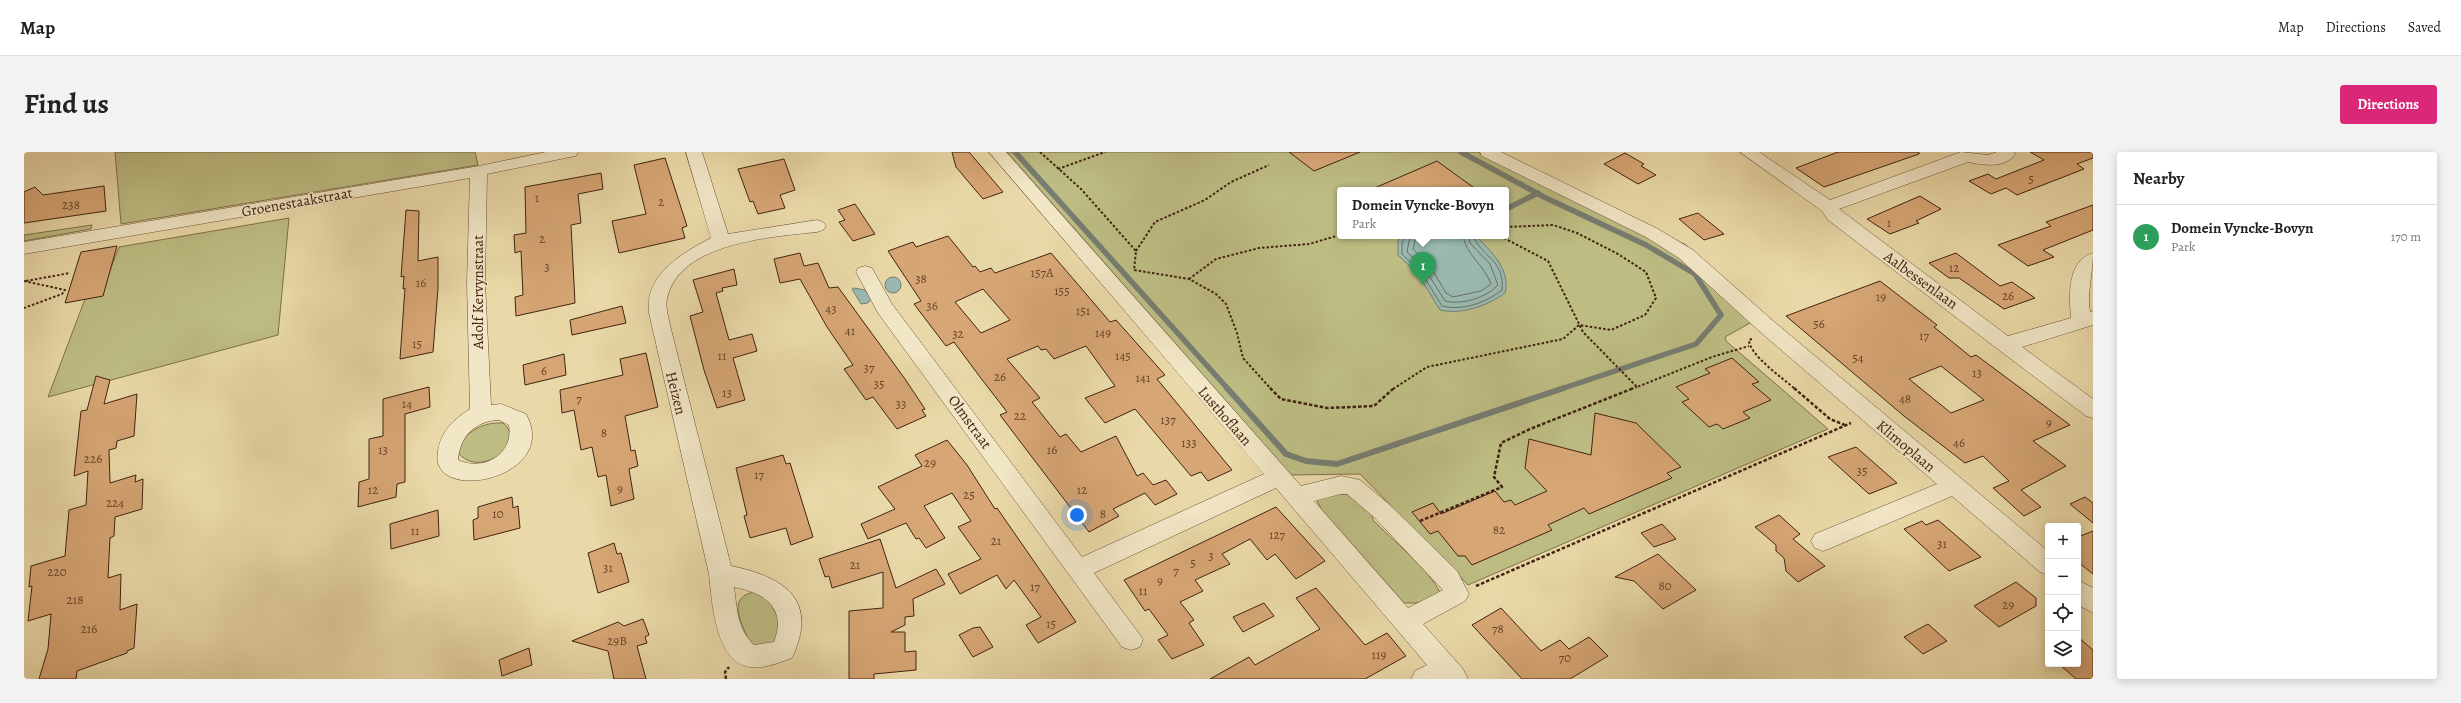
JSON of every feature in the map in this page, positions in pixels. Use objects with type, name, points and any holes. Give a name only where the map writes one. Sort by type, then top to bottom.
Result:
[{"type":"street","name":"Groenestaakstraat","points":[[24,248],[479,171],[570,152]]},
{"type":"street","points":[[694,152],[721,241]]},
{"type":"street","name":"Lusthoflaan","points":[[997,152],[1295,497],[1455,678]]},
{"type":"street","name":"Klimoplaan","points":[[1488,152],[1652,233],[1686,254],[1769,328],[2045,562]]},
{"type":"street","name":"Aalbessenlaan","points":[[1748,152],[1828,207],[1834,216],[2007,344],[2093,410]]},
{"type":"street","points":[[1828,207],[1966,154],[1984,162],[1998,160],[2008,154],[2005,152]]},
{"type":"street","name":"Adolf Kervynstraat","points":[[479,171],[476,282],[481,414]]},
{"type":"street","name":"Heizen","points":[[720,574],[661,329],[658,299],[670,274],[690,256],[721,241],[753,234],[817,226]]},
{"type":"street","points":[[2007,344],[2087,320],[2078,289],[2083,270],[2093,258]]},
{"type":"street","name":"Olmstraat","points":[[865,272],[885,308],[1078,570],[1131,638]]},
{"type":"street","points":[[1078,570],[1278,477]]},
{"type":"street","points":[[1295,497],[1341,485],[1352,486],[1401,530],[1449,578],[1457,594],[1405,622]]},
{"type":"street","points":[[1823,541],[1954,486]]},
{"type":"street","points":[[2081,593],[2093,603]]},
{"type":"street","points":[[1424,679],[1432,674],[1455,678]]},
{"type":"path","points":[[1040,152],[1082,190],[1136,251]]},
{"type":"path","points":[[1058,169],[1105,152]]},
{"type":"path","points":[[1269,165],[1231,182],[1205,200],[1154,222],[1136,251],[1134,270],[1189,279],[1216,294],[1226,304],[1237,333],[1243,358],[1281,399],[1328,408],[1374,406],[1399,384],[1427,367],[1563,339],[1580,325],[1611,330],[1645,315],[1656,298],[1646,272],[1629,259],[1577,232],[1558,226],[1509,227]]},
{"type":"path","points":[[1189,279],[1216,259],[1259,248],[1309,244],[1337,236]]},
{"type":"path","points":[[1506,239],[1548,261],[1572,306],[1583,332],[1637,388]]},
{"type":"path","points":[[24,281],[70,273]]},
{"type":"path","points":[[24,281],[64,290],[62,294],[24,308]]},
{"type":"path","points":[[1769,328],[1749,340],[1749,346],[1758,357],[1830,419],[1845,426]]},
{"type":"path","points":[[1401,530],[1502,487],[1494,477],[1501,443],[1530,429],[1637,388],[1712,357],[1749,346]]},
{"type":"path","points":[[1457,594],[1870,414]]},
{"type":"green space","points":[[115,152],[475,152],[478,165],[121,224]]},
{"type":"green space","points":[[1007,152],[1493,152],[1686,245],[1714,278],[1759,318],[1725,337],[1726,341],[1828,429],[1468,585],[1360,474],[1291,475]]},
{"type":"green space","points":[[289,218],[278,335],[48,397],[85,299],[100,296],[119,247]]},
{"type":"green space","points":[[92,225],[91,229],[24,241],[24,235]]},
{"type":"green space","points":[[503,423],[510,433],[506,452],[488,461],[482,462],[470,461],[459,454],[458,445],[472,431],[489,424]]},
{"type":"green space","points":[[1321,494],[1347,494],[1371,510],[1373,520],[1420,565],[1429,575],[1440,593],[1422,603],[1404,603],[1322,510],[1318,503],[1317,497]]},
{"type":"green space","points":[[754,592],[769,600],[779,620],[778,640],[768,646],[761,647],[750,644],[738,613],[740,600],[745,595]]},
{"type":"water","points":[[1400,239],[1479,239],[1488,248],[1502,269],[1505,276],[1505,293],[1490,302],[1474,308],[1457,311],[1440,310],[1418,274],[1398,255],[1398,241]]},
{"type":"water","points":[[893,277],[899,279],[901,285],[899,291],[893,293],[887,291],[885,285],[887,279]]},
{"type":"water","points":[[852,289],[865,290],[871,299],[868,303],[861,304]]},
{"type":"building","points":[[952,152],[969,152],[1003,192],[983,199],[956,167]]},
{"type":"building","points":[[1289,152],[1360,152],[1314,171]]},
{"type":"building","points":[[1838,152],[1919,152],[1919,154],[1824,187],[1796,168]]},
{"type":"building","points":[[2030,152],[2093,152],[2093,158],[2077,164],[2084,169],[2017,195],[2006,188],[1991,194],[1969,181],[1988,174],[1996,179],[2044,160]]},
{"type":"building","points":[[1625,153],[1644,164],[1641,166],[1656,175],[1638,184],[1604,164]]},
{"type":"building","points":[[665,158],[687,226],[682,228],[685,238],[619,253],[612,221],[646,214],[634,165]]},
{"type":"building","points":[[784,159],[795,190],[780,195],[785,208],[758,214],[753,201],[750,202],[738,169]]},
{"type":"building","points":[[1437,161],[1473,187],[1377,187]]},
{"type":"building","points":[[601,173],[603,189],[578,194],[581,223],[571,225],[575,303],[516,316],[515,297],[523,295],[521,251],[515,253],[514,235],[526,233],[525,187]]},
{"type":"building","points":[[104,186],[106,211],[24,223],[24,192],[35,187],[43,195]]},
{"type":"building","points":[[1920,196],[1941,209],[1916,221],[1919,223],[1890,234],[1867,219]]},
{"type":"building","points":[[855,204],[875,234],[853,241],[839,222],[845,220],[838,210]]},
{"type":"building","points":[[2093,205],[2093,230],[2043,250],[2054,257],[2028,266],[1998,245],[2051,226],[2046,222]]},
{"type":"building","points":[[406,210],[419,211],[418,261],[438,257],[438,288],[433,352],[400,359],[405,288],[403,289],[404,276],[401,277]]},
{"type":"building","points":[[1698,213],[1724,234],[1704,240],[1679,219]]},
{"type":"building","points":[[948,236],[973,267],[975,266],[980,272],[991,268],[995,273],[1051,253],[1110,322],[1116,320],[1165,375],[1157,379],[1232,470],[1208,481],[1201,472],[1191,476],[1135,409],[1105,423],[1085,398],[1115,386],[1086,346],[1054,359],[1046,349],[1041,350],[1038,346],[1007,359],[1040,398],[1032,402],[1060,437],[1066,434],[1081,452],[1116,436],[1137,476],[1143,473],[1153,485],[1166,480],[1177,494],[1155,505],[1145,493],[1113,509],[1119,516],[1089,532],[1000,415],[1007,412],[954,342],[946,346],[914,304],[921,301],[888,251],[913,242],[916,247]],"holes":[[[983,289],[1010,320],[981,333],[955,302]]]},
{"type":"building","points":[[117,246],[103,296],[65,303],[81,252]]},
{"type":"building","points":[[800,253],[804,266],[818,263],[829,288],[838,287],[905,379],[925,409],[922,410],[926,416],[897,429],[873,397],[866,400],[844,369],[853,365],[827,327],[800,279],[780,283],[774,259]]},
{"type":"building","points":[[1956,253],[2000,286],[2012,282],[2035,298],[2004,309],[1959,278],[1949,278],[1929,263]]},
{"type":"building","points":[[734,269],[737,285],[722,288],[723,291],[716,293],[729,340],[752,334],[757,351],[733,358],[745,400],[717,408],[704,370],[690,316],[703,312],[693,280]]},
{"type":"building","points":[[1880,281],[1937,325],[1934,327],[1971,357],[1976,355],[2070,425],[2033,441],[2066,466],[2021,490],[2041,507],[2024,516],[1993,488],[2009,481],[1983,456],[1965,463],[1904,416],[1786,316]],"holes":[[[1941,366],[1984,400],[1951,413],[1909,379]]]},
{"type":"building","points":[[622,306],[626,323],[572,335],[570,320]]},
{"type":"building","points":[[646,353],[658,407],[625,416],[631,451],[635,450],[638,466],[629,469],[634,499],[611,506],[606,475],[598,477],[592,447],[581,450],[574,410],[562,413],[560,390],[623,375],[620,359]]},
{"type":"building","points":[[564,354],[566,375],[525,385],[523,365]]},
{"type":"building","points":[[1732,358],[1759,382],[1752,384],[1771,400],[1743,412],[1750,418],[1723,429],[1717,424],[1709,427],[1682,402],[1689,399],[1676,387],[1710,373],[1705,369]]},
{"type":"building","points":[[96,376],[110,380],[104,404],[137,394],[134,436],[117,441],[116,448],[109,450],[110,483],[136,475],[135,482],[143,479],[142,509],[115,517],[114,536],[110,538],[108,578],[121,574],[120,610],[137,604],[134,648],[127,651],[127,653],[77,671],[76,679],[39,679],[48,649],[51,614],[28,621],[32,586],[29,587],[31,566],[65,556],[69,510],[86,505],[88,471],[74,476],[81,411],[87,410]]},
{"type":"building","points":[[429,387],[430,407],[405,414],[405,482],[397,484],[396,497],[358,507],[359,482],[369,479],[369,439],[383,436],[383,399]]},
{"type":"building","points":[[1595,413],[1636,423],[1681,467],[1667,473],[1672,478],[1589,514],[1584,508],[1548,525],[1552,530],[1472,565],[1465,556],[1458,556],[1438,531],[1430,534],[1412,512],[1433,503],[1441,514],[1495,491],[1504,502],[1511,500],[1515,505],[1547,491],[1525,468],[1529,439],[1591,455]]},
{"type":"building","points":[[947,440],[967,465],[995,509],[997,508],[1076,622],[1038,643],[1026,625],[1041,617],[1014,580],[1006,589],[997,575],[960,594],[948,574],[981,559],[958,527],[971,521],[952,493],[924,506],[945,538],[926,548],[919,538],[916,539],[906,523],[868,539],[861,524],[895,509],[878,487],[922,466],[915,455]]},
{"type":"building","points":[[1856,447],[1897,483],[1869,494],[1828,457]]},
{"type":"building","points":[[783,455],[786,464],[790,463],[813,537],[791,545],[786,528],[750,538],[744,516],[747,515],[736,468]]},
{"type":"building","points":[[512,497],[513,508],[518,506],[520,528],[474,540],[473,520],[478,518],[478,507]]},
{"type":"building","points":[[2085,497],[2093,503],[2093,523],[2070,504]]},
{"type":"building","points":[[1276,507],[1325,561],[1296,579],[1275,554],[1267,560],[1250,539],[1222,554],[1230,564],[1195,580],[1203,591],[1180,602],[1194,620],[1189,623],[1204,645],[1172,659],[1158,640],[1168,635],[1149,609],[1145,611],[1124,580]]},
{"type":"building","points":[[438,510],[439,536],[391,549],[390,524]]},
{"type":"building","points":[[1779,515],[1800,534],[1793,539],[1825,566],[1798,582],[1786,571],[1784,558],[1776,551],[1776,545],[1755,527]]},
{"type":"building","points":[[1938,520],[1981,557],[1949,571],[1904,529],[1922,521],[1926,525]]},
{"type":"building","points":[[1662,524],[1676,539],[1654,547],[1641,533]]},
{"type":"building","points":[[2093,531],[2093,574],[2081,564],[2081,536]]},
{"type":"building","points":[[880,539],[896,588],[936,569],[945,584],[913,599],[914,616],[905,617],[905,625],[891,632],[905,632],[905,652],[916,651],[916,670],[874,674],[874,679],[849,679],[849,611],[883,608],[883,572],[832,588],[829,576],[825,577],[819,559]]},
{"type":"building","points":[[614,543],[617,554],[621,553],[629,582],[598,593],[588,553]]},
{"type":"building","points":[[1658,554],[1696,590],[1663,609],[1634,581],[1615,577]]},
{"type":"building","points":[[2016,582],[2036,598],[2036,606],[1999,627],[1974,606]]},
{"type":"building","points":[[1316,588],[1365,645],[1387,633],[1406,656],[1365,679],[1210,679],[1249,657],[1255,665],[1320,629],[1296,598]]},
{"type":"building","points":[[1264,603],[1274,616],[1243,632],[1233,617]]},
{"type":"building","points":[[1501,608],[1541,651],[1560,640],[1569,649],[1589,637],[1608,656],[1570,679],[1522,679],[1472,625]]},
{"type":"building","points":[[643,619],[649,635],[645,637],[647,643],[637,646],[646,679],[614,679],[608,651],[572,641],[618,622],[624,626]]},
{"type":"building","points":[[1928,624],[1947,641],[1923,654],[1904,637]]},
{"type":"building","points":[[980,627],[993,647],[973,657],[959,635],[973,628]]},
{"type":"building","points":[[2081,640],[2093,650],[2093,679],[2076,679],[2062,667],[2081,667]]},
{"type":"building","points":[[529,648],[532,665],[502,676],[499,660]]},
{"type":"waterway","points":[[1015,152],[1228,389]]},
{"type":"waterway","points":[[1461,152],[1537,193]]},
{"type":"waterway","points":[[1509,208],[1537,193]]},
{"type":"waterway","points":[[1537,193],[1646,245],[1695,274],[1721,315],[1696,344],[1564,388]]},
{"type":"waterway","points":[[1227,388],[1286,454],[1306,461],[1337,464],[1564,388]]},
{"type":"place","name":"Domein Vyncke-Bovyn","points":[[1423,285]]}]
